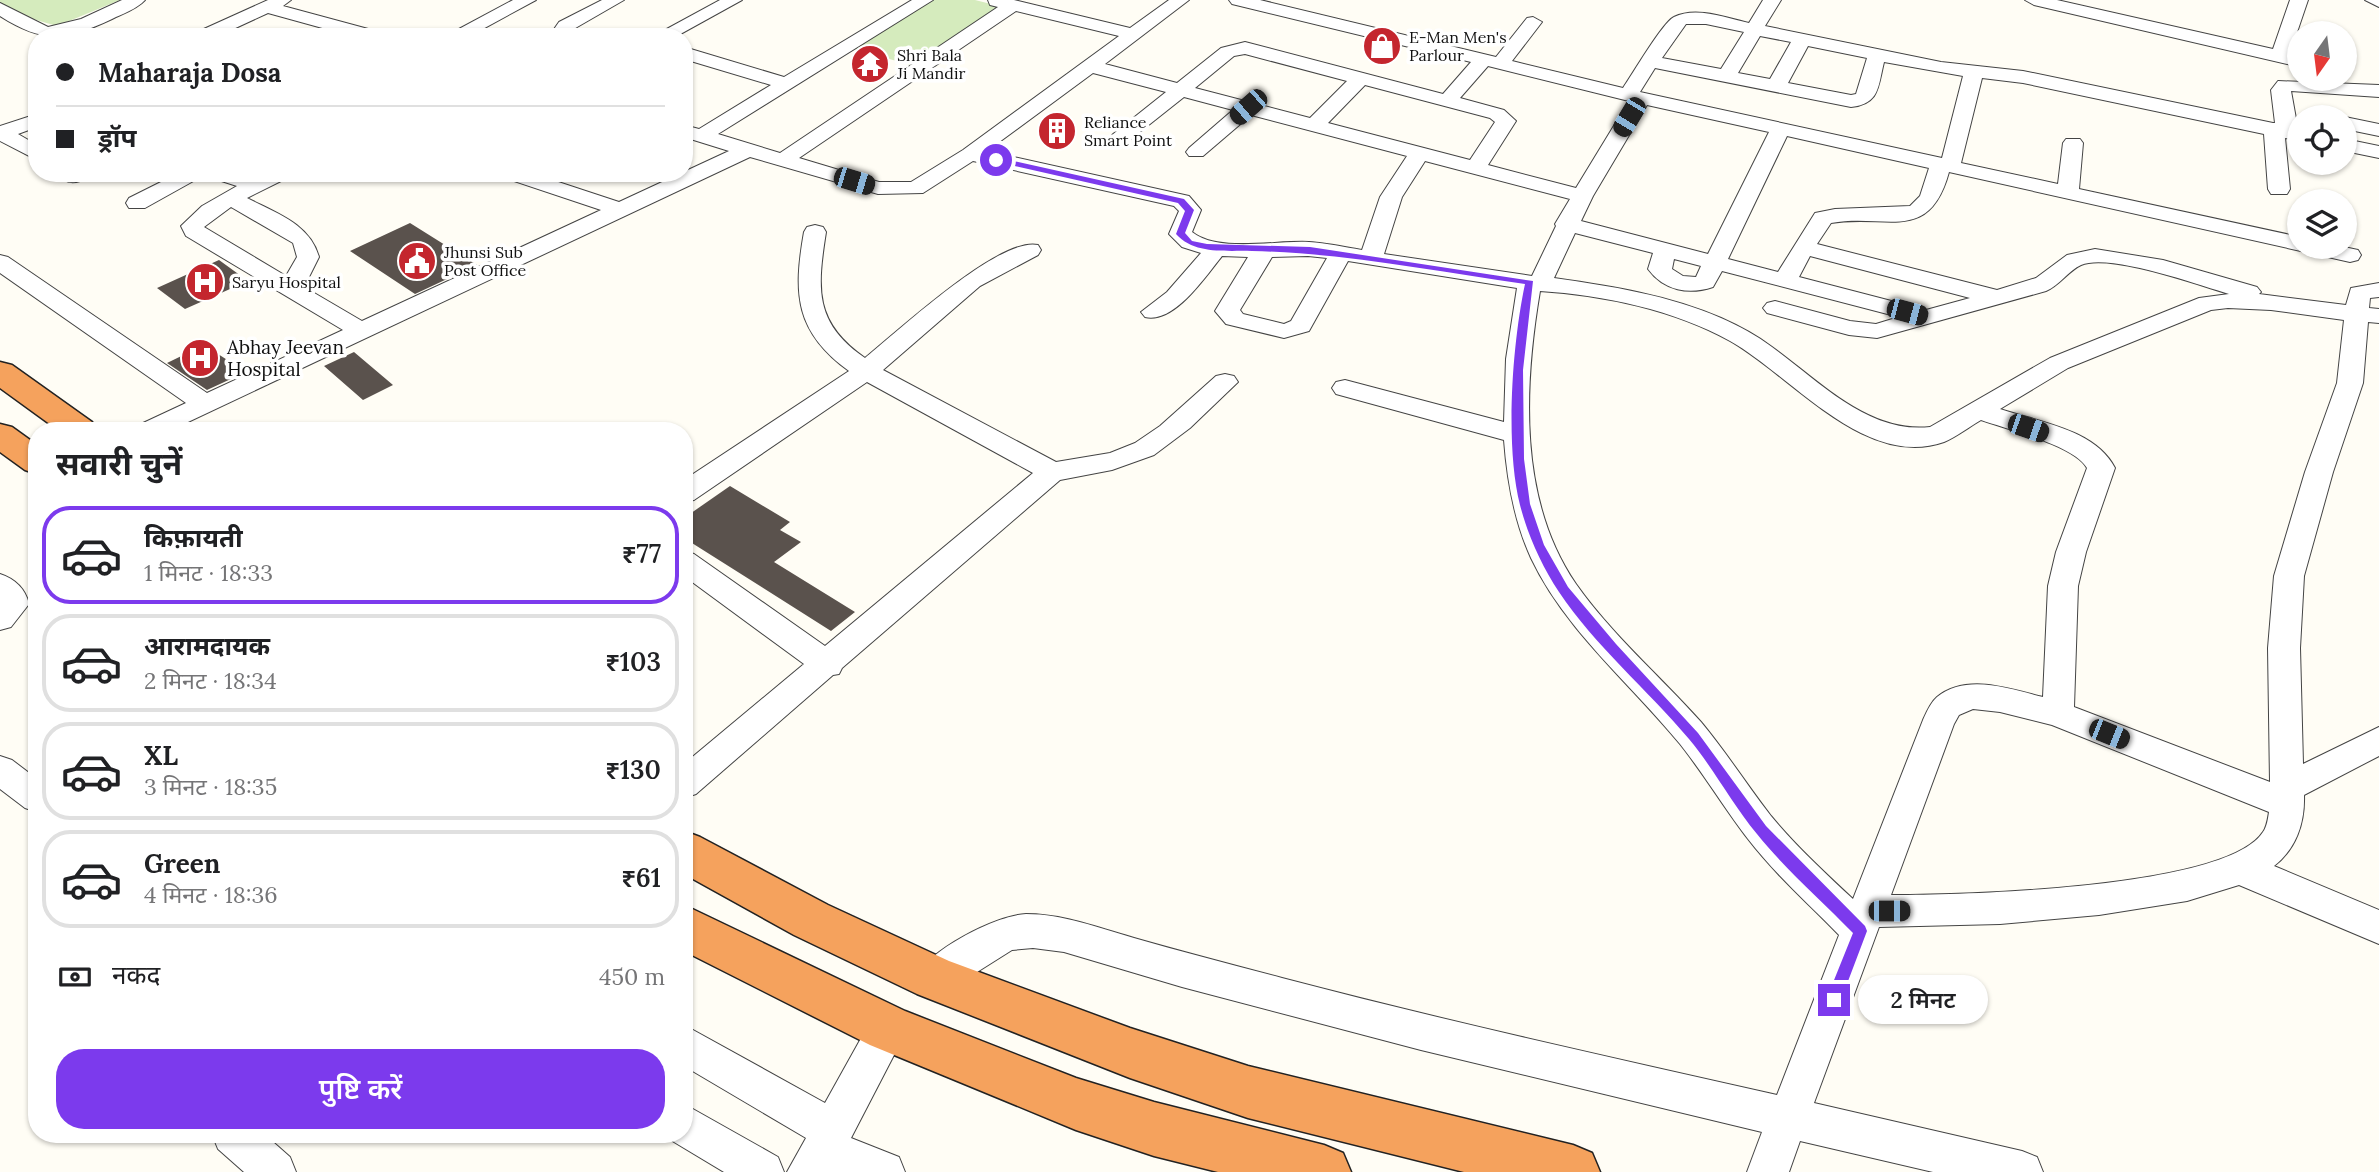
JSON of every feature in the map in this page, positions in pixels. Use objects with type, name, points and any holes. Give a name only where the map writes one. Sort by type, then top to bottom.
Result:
[{"type":"highway","points":[[0,372],[69,422]]},
{"type":"highway","points":[[0,435],[28,455]]},
{"type":"highway","points":[[693,856],[811,920],[934,978],[1130,1053],[1248,1092],[1573,1172]]},
{"type":"highway","points":[[693,932],[880,1043],[1154,1129],[1214,1158],[1324,1172]]},
{"type":"street","points":[[70,28],[136,0]]},
{"type":"street","points":[[224,28],[279,7],[316,0]]},
{"type":"street","points":[[498,0],[522,2]]},
{"type":"street","points":[[564,28],[615,0]]},
{"type":"street","points":[[679,28],[733,0]]},
{"type":"street","points":[[693,134],[787,84],[924,0]]},
{"type":"street","points":[[992,0],[1133,34]]},
{"type":"street","points":[[693,134],[878,188],[915,188],[932,180],[970,154],[1180,0]]},
{"type":"street","points":[[1242,0],[1321,11],[1492,61],[1635,96],[2287,241]]},
{"type":"street","points":[[1726,77],[1769,0]]},
{"type":"street","points":[[2034,0],[2287,58]]},
{"type":"street","points":[[2280,56],[2299,0]]},
{"type":"street","points":[[471,28],[522,2]]},
{"type":"street","points":[[784,159],[1013,5]]},
{"type":"street","points":[[250,28],[279,7]]},
{"type":"street","points":[[279,7],[348,28]]},
{"type":"street","points":[[0,8],[33,28]]},
{"type":"street","points":[[2287,132],[2023,76],[1974,72],[1877,55],[1706,19],[1683,19],[1676,22],[1650,61],[1635,96],[1535,283],[1522,319],[1518,370],[1518,459],[1525,504],[1539,545],[1564,590],[1611,647],[1694,736],[1762,830],[1864,921],[2056,905],[2176,887],[2241,869],[2274,846],[2285,823],[2287,796],[2284,649],[2289,576],[2319,472],[2350,383],[2367,315],[2359,293],[2379,290]]},
{"type":"street","points":[[1448,100],[1533,22]]},
{"type":"street","points":[[1775,88],[1802,39]]},
{"type":"street","points":[[1119,139],[1179,89],[1237,48],[1256,49],[1497,114],[1506,121],[1477,166]]},
{"type":"street","points":[[1650,61],[1841,101],[1860,100],[1865,96],[1877,55]]},
{"type":"street","points":[[693,57],[787,84]]},
{"type":"street","points":[[1090,66],[1477,166],[1582,196]]},
{"type":"street","points":[[1785,281],[1819,221],[1831,215],[1851,212],[1903,215],[1919,210],[1927,202],[1946,165],[1974,72]]},
{"type":"street","points":[[1315,124],[1362,77]]},
{"type":"street","points":[[2357,80],[2379,79]]},
{"type":"street","points":[[2357,84],[2379,90]]},
{"type":"street","points":[[2279,189],[2287,132],[2281,87],[2287,86]]},
{"type":"street","points":[[1196,152],[1248,107]]},
{"type":"street","points":[[1,125],[28,109]]},
{"type":"street","points":[[1,125],[28,121]]},
{"type":"street","points":[[1,125],[28,147]]},
{"type":"street","points":[[2357,125],[2379,130]]},
{"type":"street","points":[[1716,263],[1781,129]]},
{"type":"street","points":[[2068,192],[2073,144]]},
{"type":"street","points":[[2357,147],[2379,152]]},
{"type":"street","points":[[693,176],[750,149]]},
{"type":"street","points":[[1371,258],[1391,197],[1420,152]]},
{"type":"street","points":[[970,154],[1181,201],[1189,210],[1180,234],[1189,242],[1217,248],[1310,249],[1341,253],[1640,301],[1688,314],[1741,337],[1830,401],[1887,434],[1921,440],[1952,427],[2059,363],[2207,303],[2223,300],[2252,302],[2367,315]]},
{"type":"street","points":[[137,203],[178,182]]},
{"type":"street","points":[[245,182],[258,186]]},
{"type":"street","points":[[265,182],[197,219],[192,226],[194,231],[362,331]]},
{"type":"street","points":[[536,182],[621,210]]},
{"type":"street","points":[[167,422],[680,182]]},
{"type":"street","points":[[233,199],[297,234],[304,242],[308,257],[291,289]]},
{"type":"street","points":[[1566,224],[1931,318]]},
{"type":"street","points":[[814,232],[809,262],[809,298],[813,320],[831,344],[866,371],[1052,472]]},
{"type":"street","points":[[1803,247],[1999,298]]},
{"type":"street","points":[[1153,312],[1175,297],[1217,248]]},
{"type":"street","points":[[1265,249],[1227,311],[1235,319],[1284,331],[1300,326],[1341,253]]},
{"type":"street","points":[[693,487],[866,371],[972,281],[1030,250]]},
{"type":"street","points":[[1775,307],[1865,331],[1893,328],[2045,283],[2061,267],[2073,261],[2097,256],[2169,270],[2310,309]]},
{"type":"street","points":[[0,262],[206,404]]},
{"type":"street","points":[[693,776],[1052,472],[1099,465],[1133,454],[1155,442],[1225,382]]},
{"type":"street","points":[[1345,388],[1519,435]]},
{"type":"street","points":[[1980,411],[2076,444],[2096,458],[2101,468],[2071,552],[2063,586],[2058,714]]},
{"type":"street","points":[[693,567],[828,664]]},
{"type":"street","points":[[0,585],[12,596],[14,604],[0,619]]},
{"type":"street","points":[[1768,1172],[1939,720],[1948,706],[1971,696],[2000,699],[2058,714],[2287,796]]},
{"type":"street","points":[[2287,796],[2379,740]]},
{"type":"street","points":[[0,770],[28,791]]},
{"type":"street","points":[[2241,869],[2379,927]]},
{"type":"street","points":[[934,978],[998,939],[1016,932],[1064,935],[1328,1008],[1483,1047],[2022,1172]]},
{"type":"street","points":[[826,1141],[880,1043]]},
{"type":"street","points":[[693,1050],[826,1141],[884,1172]]},
{"type":"street","points":[[693,1129],[763,1172]]},
{"type":"street","points":[[243,1143],[275,1172]]},
{"type":"green space","points":[[0,0],[120,0],[57,26],[5,11],[0,7]]},
{"type":"green space","points":[[930,0],[975,0],[1003,7],[914,66],[851,48]]},
{"type":"building","name":"Jhunsi Sub Post Office","points":[[410,223],[477,265],[415,294],[350,251]]},
{"type":"building","points":[[219,260],[248,281],[185,309],[157,288]]},
{"type":"building","points":[[204,345],[246,372],[207,390],[167,363]]},
{"type":"building","points":[[354,352],[393,385],[363,400],[324,366]]},
{"type":"building","points":[[730,486],[790,522],[780,530],[801,542],[774,562],[855,612],[831,631],[693,544],[693,512]]},
{"type":"place","name":"E-Man Men's Parlour","points":[[1382,46]]},
{"type":"place","name":"Shri Bala Ji Mandir","points":[[870,64]]},
{"type":"place","name":"Reliance Smart Point","points":[[1057,131]]},
{"type":"place","name":"Jhunsi Sub Post Office","points":[[417,261]]},
{"type":"place","name":"Saryu Hospital","points":[[205,282]]},
{"type":"place","name":"Abhay Jeevan Hospital","points":[[200,358]]},
{"type":"route","points":[[996,160],[1181,201],[1189,210],[1180,234],[1189,242],[1206,247],[1310,249],[1530,282],[1522,319],[1518,370],[1518,459],[1525,504],[1539,545],[1564,590],[1611,647],[1694,736],[1762,830],[1860,931],[1834,1000]]}]
